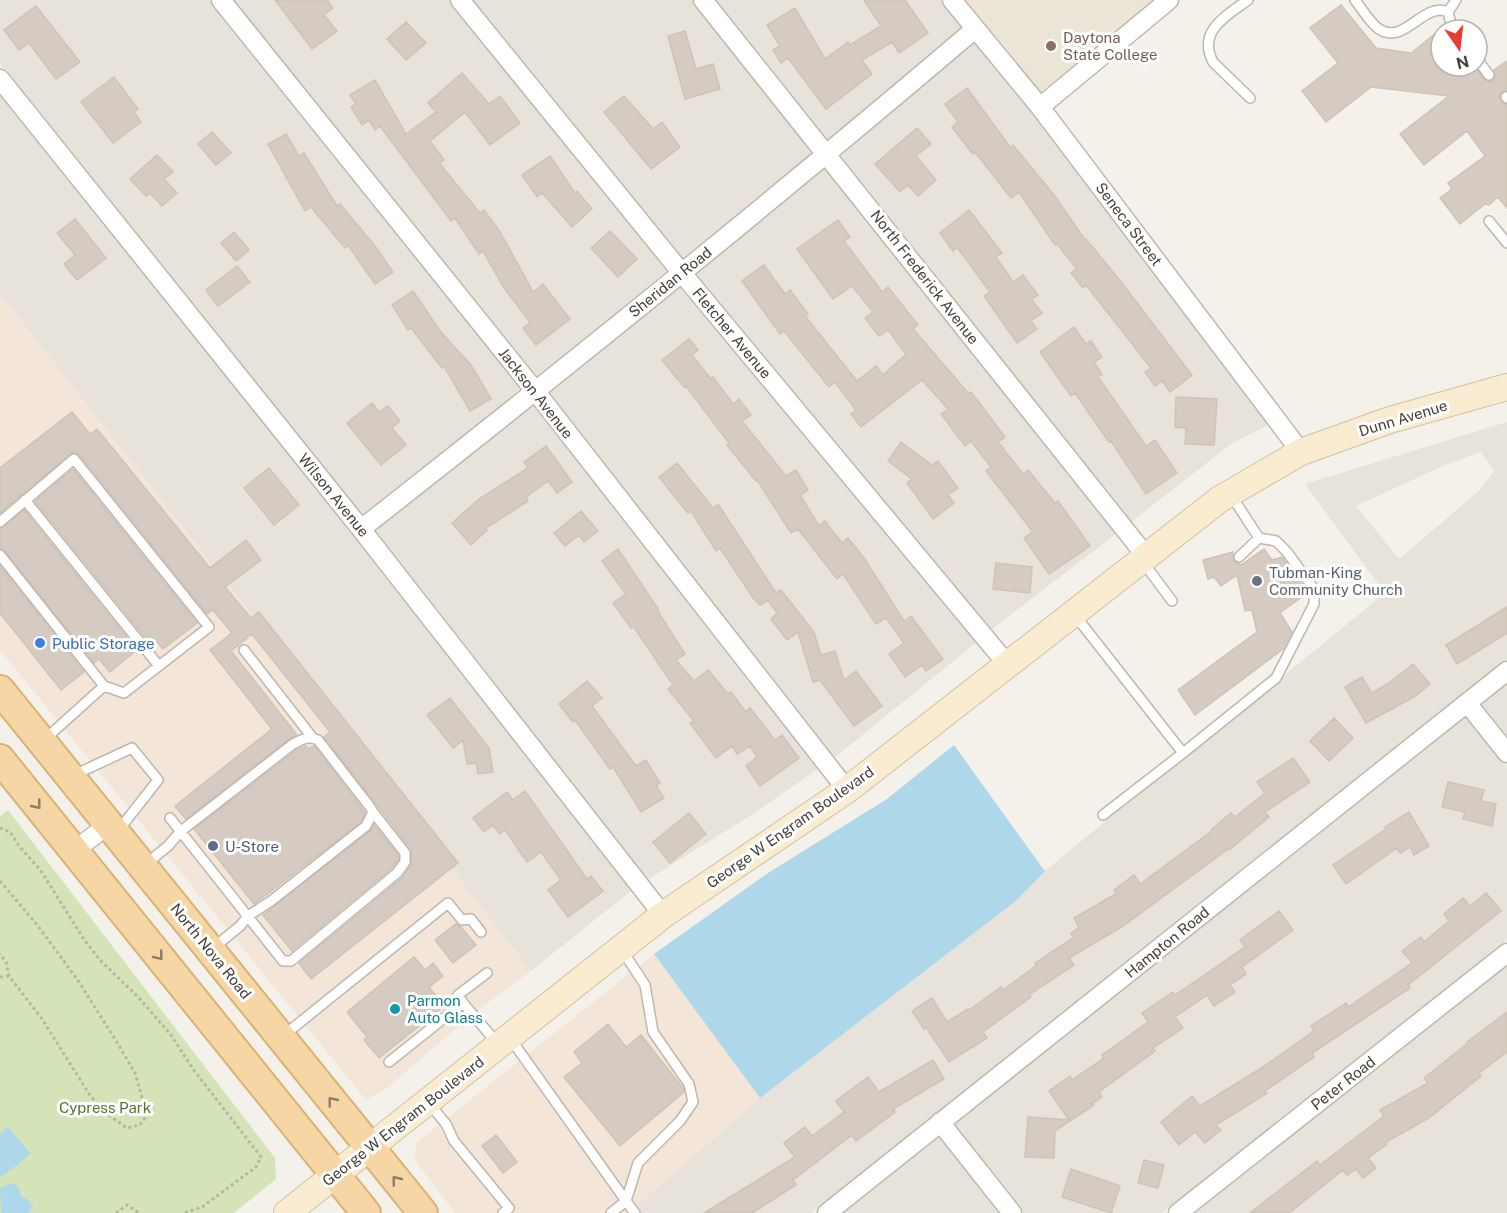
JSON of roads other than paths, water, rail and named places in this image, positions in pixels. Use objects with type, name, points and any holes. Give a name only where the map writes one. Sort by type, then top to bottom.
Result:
[{"type":"main road","name":"Dunn Avenue","points":[[1300,452],[1390,420],[1507,388]]},
{"type":"main road","name":"George W Engram Boulevard","points":[[287,1213],[663,915],[847,790],[1144,557],[1230,493],[1300,452]]},
{"type":"main road","name":"North Nova Road","points":[[0,690],[423,1213]]},
{"type":"main road","points":[[0,759],[366,1213]]},
{"type":"street","name":"Jackson Avenue","points":[[221,0],[536,392],[847,790]]},
{"type":"street","name":"Fletcher Avenue","points":[[460,0],[681,272],[1007,664]]},
{"type":"street","name":"North Frederick Avenue","points":[[703,0],[1144,557]]},
{"type":"street","name":"Seneca Street","points":[[952,0],[1040,106],[1300,452]]},
{"type":"street","points":[[1040,106],[1169,0]]},
{"type":"street","name":"Sheridan Road","points":[[361,529],[536,392],[827,154],[975,29]]},
{"type":"street","name":"Wilson Avenue","points":[[0,79],[361,529],[663,915]]},
{"type":"street","name":"Hampton Road","points":[[827,1213],[1507,671]]},
{"type":"street","points":[[1467,703],[1507,753]]},
{"type":"street","points":[[74,851],[112,829]]},
{"type":"street","name":"Peter Road","points":[[1178,1213],[1507,953]]},
{"type":"street","points":[[940,1122],[1012,1213]]},
{"type":"lane","points":[[1248,0],[1212,28],[1208,43],[1210,56],[1214,62],[1250,98]]},
{"type":"lane","points":[[1355,0],[1380,30],[1389,32],[1410,26],[1433,10],[1443,9],[1448,12],[1450,18]]},
{"type":"lane","points":[[1448,12],[1456,0]]},
{"type":"lane","points":[[1489,221],[1507,243]]},
{"type":"lane","points":[[0,522],[74,459],[209,627],[124,693],[104,686],[0,555]]},
{"type":"lane","points":[[1103,815],[1276,678],[1314,604],[1314,589],[1287,552],[1276,541],[1259,538],[1230,493]]},
{"type":"lane","points":[[25,500],[159,666]]},
{"type":"lane","points":[[1239,557],[1259,538]]},
{"type":"lane","points":[[1144,557],[1172,601]]},
{"type":"lane","points":[[1073,613],[1183,753]]},
{"type":"lane","points":[[170,818],[283,961],[291,961],[397,873],[405,862],[405,853],[318,740],[312,737],[244,650]]},
{"type":"lane","points":[[42,742],[104,686]]},
{"type":"lane","points":[[143,867],[168,846],[181,831],[293,744],[312,737]]},
{"type":"lane","points":[[70,777],[132,748],[158,780],[112,829]]},
{"type":"lane","points":[[210,950],[240,926],[248,916],[271,901],[366,826],[373,812]]},
{"type":"lane","points":[[281,1038],[447,903],[462,920],[471,919],[481,932]]},
{"type":"lane","points":[[611,1213],[626,1201],[638,1163],[680,1121],[693,1102],[689,1084],[653,1032],[645,984],[621,948]]},
{"type":"lane","points":[[487,973],[458,995],[463,1003],[504,1041],[636,1213]]},
{"type":"lane","points":[[389,1062],[463,1003]]},
{"type":"lane","points":[[427,1101],[446,1124],[454,1141],[509,1208],[503,1213]]},
{"type":"water","points":[[954,745],[1046,870],[1017,900],[760,1098],[654,954],[768,873],[887,799]]},
{"type":"water","points":[[8,1127],[31,1154],[0,1178],[0,1133]]},
{"type":"water","points":[[11,1183],[17,1186],[21,1196],[33,1206],[28,1213],[1,1213],[0,1188]]},
{"type":"place","name":"Daytona State College","points":[[1051,46]]},
{"type":"place","name":"Tubman-King Community Church","points":[[1257,581]]},
{"type":"place","name":"Public Storage","points":[[40,643]]},
{"type":"place","name":"U-Store","points":[[213,846]]},
{"type":"place","name":"Parmon Auto Glass","points":[[395,1009]]},
{"type":"park label","name":"Cypress Park","points":[[105,1107]]}]
